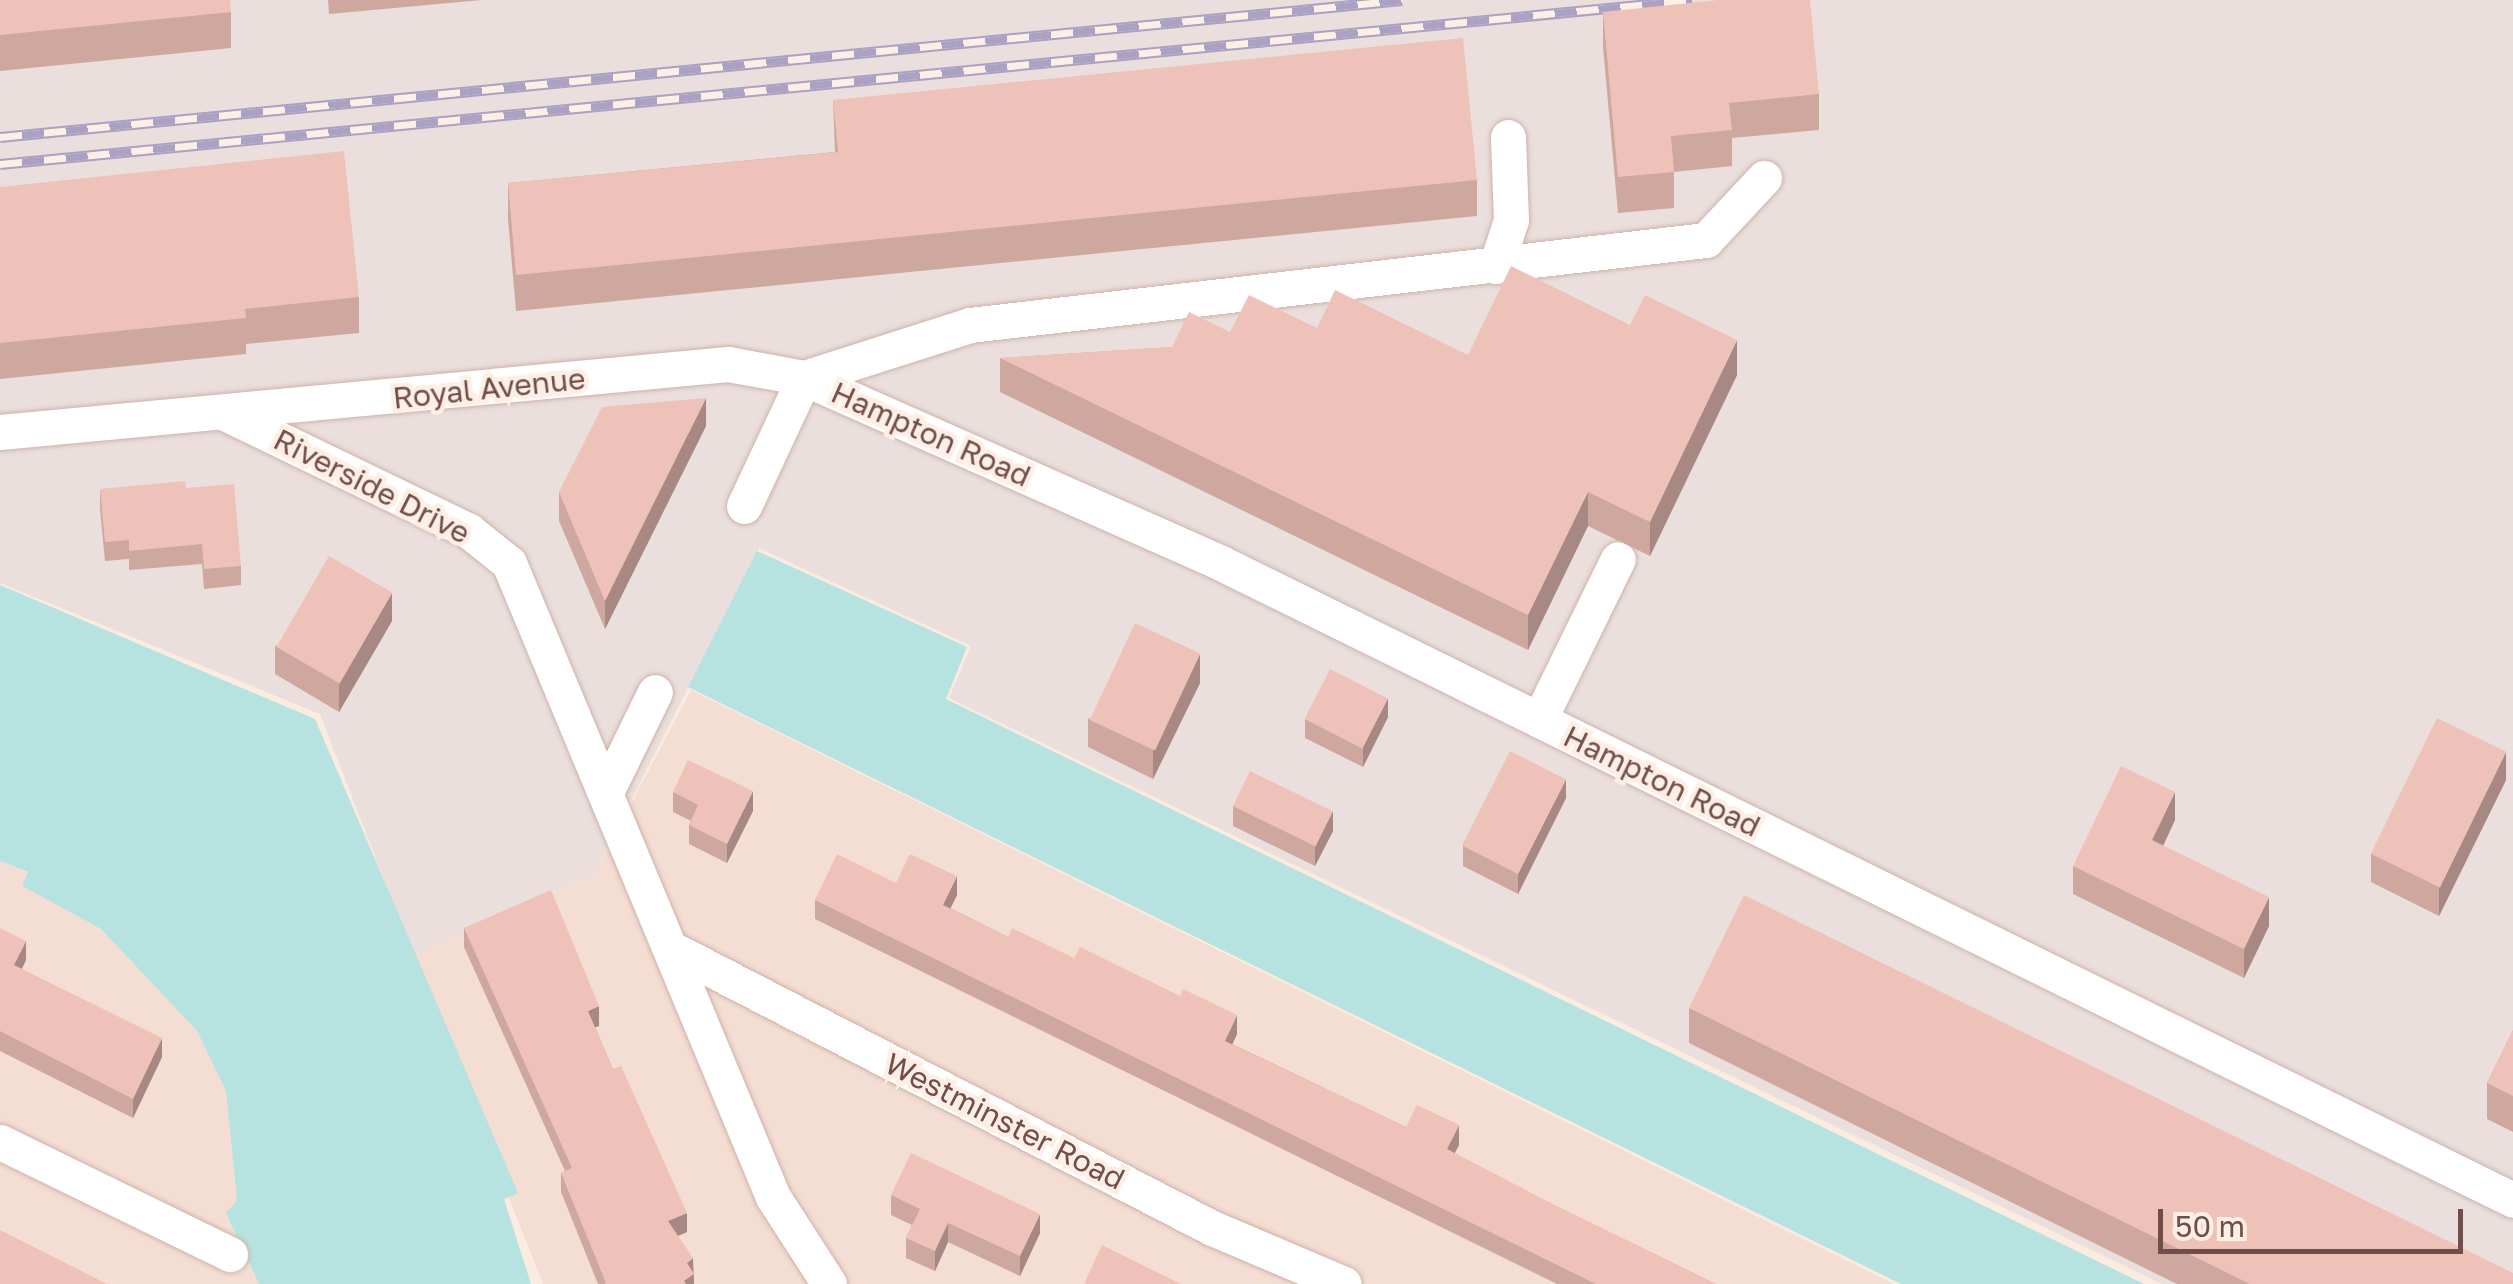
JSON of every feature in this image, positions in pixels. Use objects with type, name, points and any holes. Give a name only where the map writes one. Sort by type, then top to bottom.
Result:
[{"type":"street","points":[[1496,266],[1512,220],[1508,137]]},
{"type":"street","name":"Royal Avenue","points":[[0,432],[728,364],[804,378],[970,325],[1706,240],[1764,178]]},
{"type":"street","points":[[744,506],[804,378]]},
{"type":"street","name":"Hampton Road","points":[[804,378],[1221,563],[2513,1200]]},
{"type":"street","name":"Riverside Drive","points":[[224,412],[469,531],[509,563],[773,1197],[829,1284]]},
{"type":"street","points":[[1539,720],[1618,559]]},
{"type":"street","points":[[606,792],[655,692]]},
{"type":"street","name":"Westminster Road","points":[[670,948],[1212,1228],[1344,1284]]},
{"type":"street","points":[[0,1142],[230,1254]]},
{"type":"shaded area","points":[[0,0],[2513,0],[2513,1284],[2162,1284],[949,698],[971,646],[759,548],[594,874],[413,955],[320,714],[0,583]]},
{"type":"shaded area","points":[[691,690],[1894,1284],[543,1284],[413,955],[594,874]]},
{"type":"shaded area","points":[[0,861],[28,873],[22,886],[101,929],[197,1031],[226,1090],[237,1200],[226,1213],[259,1284],[0,1284]]},
{"type":"water","points":[[757,551],[967,647],[946,699],[2144,1284],[1901,1284],[688,687]]},
{"type":"water","points":[[0,585],[315,719],[518,1193],[504,1199],[531,1284],[259,1284],[226,1213],[237,1200],[226,1091],[197,1031],[101,929],[22,886],[28,872],[0,861]]},
{"type":"building","points":[[0,0],[230,0],[231,12],[0,35]]},
{"type":"building","points":[[1718,0],[1810,0],[1819,94],[1729,103],[1732,130],[1671,136],[1674,172],[1618,177],[1603,12]]},
{"type":"building","points":[[1463,38],[1477,180],[516,275],[508,183],[838,152],[833,100]]},
{"type":"building","points":[[344,151],[359,297],[245,309],[246,318],[0,343],[0,187]]},
{"type":"building","points":[[1511,266],[1630,325],[1645,295],[1737,340],[1650,522],[1588,492],[1528,615],[1000,358],[1172,347],[1189,312],[1230,332],[1249,295],[1317,328],[1335,290],[1468,355]]},
{"type":"building","points":[[706,398],[605,601],[559,492],[602,407]]},
{"type":"building","points":[[185,481],[186,488],[234,484],[241,566],[204,569],[202,544],[129,551],[129,540],[105,542],[100,489]]},
{"type":"building","points":[[329,556],[392,592],[340,683],[276,647]]},
{"type":"building","points":[[1135,623],[1200,653],[1155,750],[1090,720]]},
{"type":"building","points":[[1330,669],[1388,699],[1362,748],[1305,719]]},
{"type":"building","points":[[2437,718],[2506,752],[2440,887],[2371,854]]},
{"type":"building","points":[[1510,751],[1566,780],[1518,874],[1462,845]]},
{"type":"building","points":[[688,760],[753,791],[727,844],[689,825],[698,805],[673,792]]},
{"type":"building","points":[[2121,766],[2175,792],[2152,840],[2269,897],[2244,949],[2073,866]]},
{"type":"building","points":[[1250,771],[1333,811],[1316,846],[1233,806]]},
{"type":"building","points":[[837,854],[896,883],[910,854],[957,876],[943,905],[1008,937],[1012,928],[1074,958],[1080,947],[1180,996],[1183,989],[1237,1015],[1225,1041],[1406,1127],[1417,1105],[1459,1125],[1447,1149],[1716,1284],[1596,1284],[815,900]]},
{"type":"building","points":[[551,890],[599,1006],[588,1011],[613,1069],[621,1066],[687,1213],[668,1221],[693,1258],[687,1263],[694,1274],[684,1281],[686,1284],[604,1284],[561,1173],[572,1168],[464,928]]},
{"type":"building","points":[[1744,895],[2513,1273],[2513,1284],[2250,1284],[1689,1008]]},
{"type":"building","points":[[0,928],[26,941],[14,965],[162,1038],[133,1099],[0,1031]]},
{"type":"building","points":[[2513,1030],[2513,1096],[2487,1083]]},
{"type":"building","points":[[911,1153],[1040,1214],[1020,1256],[948,1223],[935,1251],[906,1238],[920,1209],[891,1195]]},
{"type":"building","points":[[0,1230],[107,1284],[0,1284]]},
{"type":"building","points":[[1102,1245],[1181,1284],[1084,1284]]},
{"type":"railway","points":[[0,137],[1402,0]]},
{"type":"railway","points":[[0,164],[1692,0]]}]
